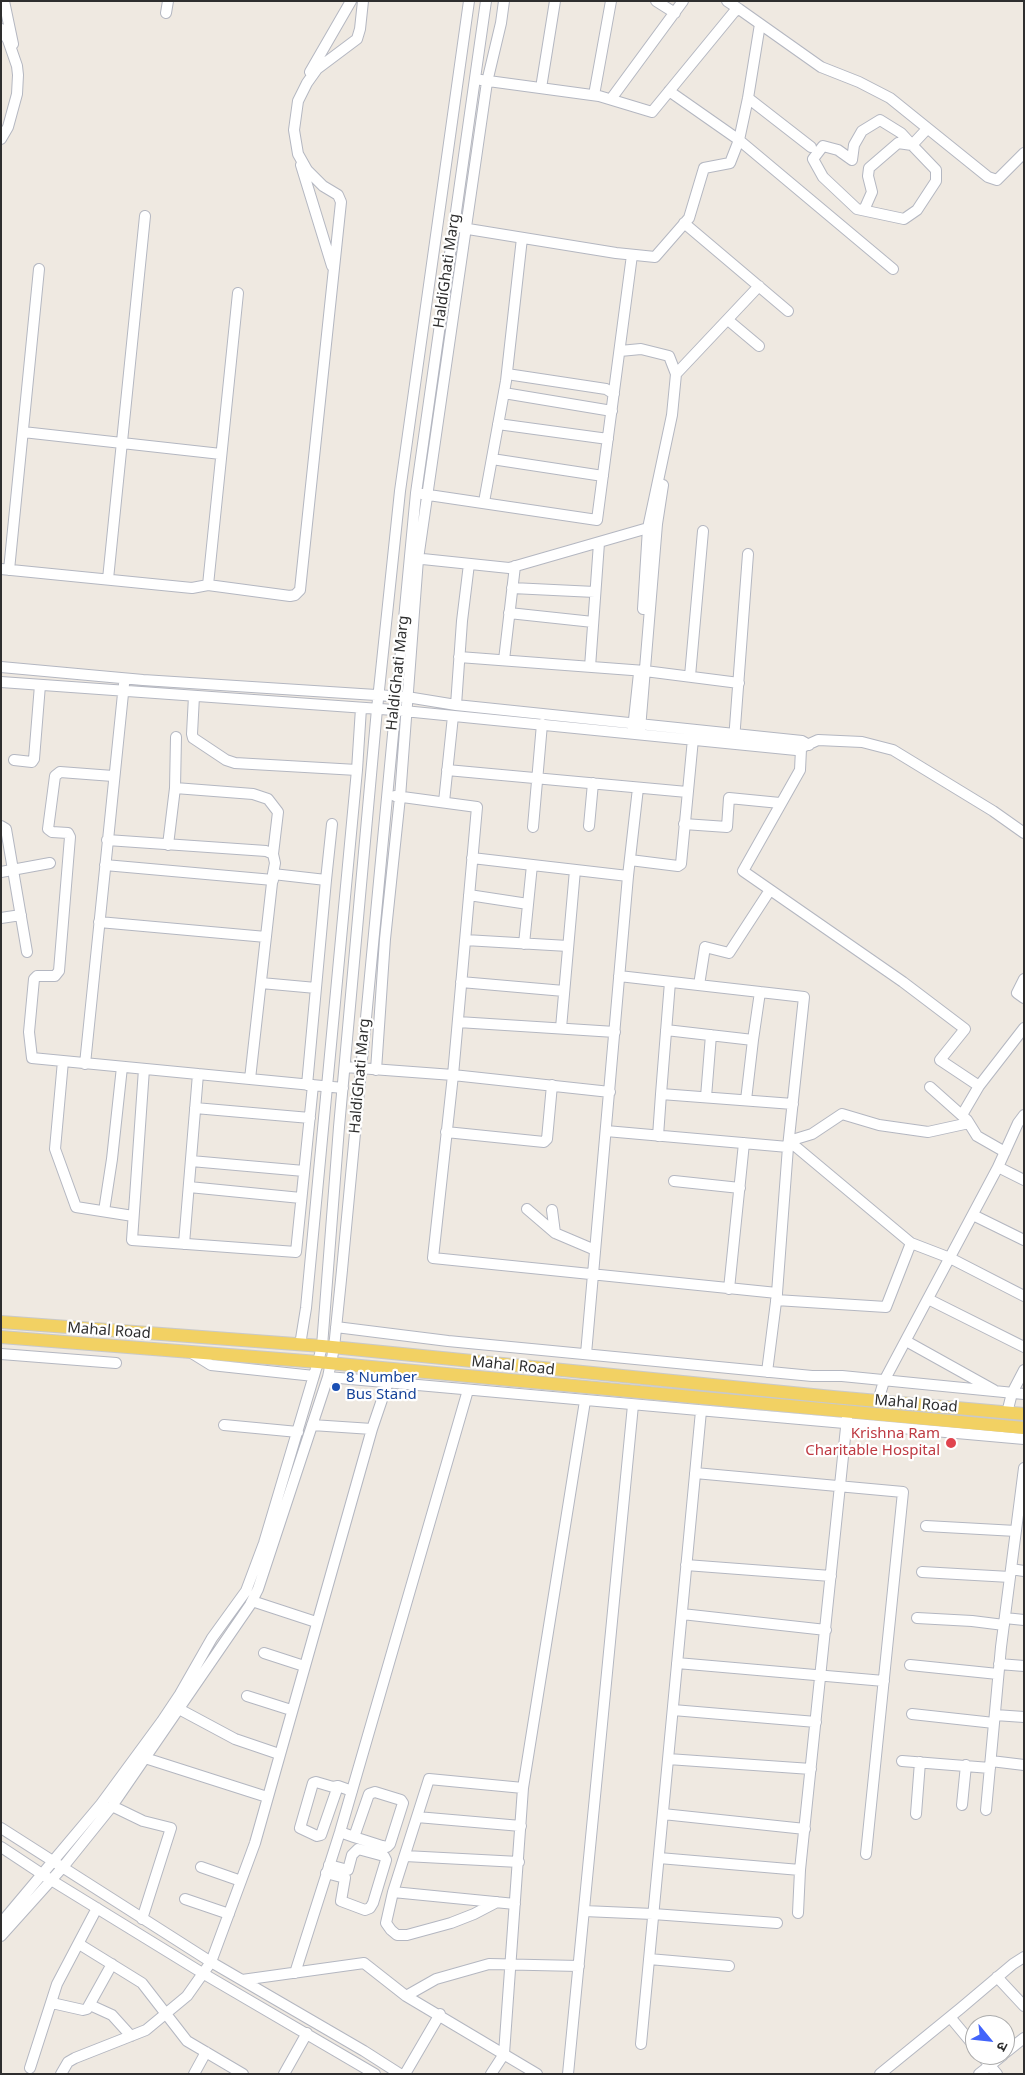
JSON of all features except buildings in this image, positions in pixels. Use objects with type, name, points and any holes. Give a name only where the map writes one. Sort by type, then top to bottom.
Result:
[{"type":"main road","name":"Mahal Road","points":[[1,1322],[328,1347],[1024,1414]]},
{"type":"main road","name":"Mahal Road","points":[[1,1337],[190,1352],[326,1368],[847,1418],[1024,1428]]},
{"type":"street","points":[[1,144],[17,94],[17,66],[4,1]]},
{"type":"street","points":[[166,13],[168,1]]},
{"type":"street","points":[[334,270],[307,188],[294,130],[298,101],[307,76],[351,1]]},
{"type":"street","points":[[298,101],[307,83],[318,69],[357,39],[363,1]]},
{"type":"street","name":"HaldiGhati Marg","points":[[328,1347],[343,1088],[378,696],[400,492],[469,1]]},
{"type":"street","name":"HaldiGhati Marg","points":[[328,1347],[336,1327],[394,710],[454,227],[486,1]]},
{"type":"street","points":[[504,1],[501,23],[487,82],[467,229],[421,494],[597,520],[632,255]]},
{"type":"street","points":[[541,88],[555,1]]},
{"type":"street","points":[[594,95],[611,1]]},
{"type":"street","points":[[656,1],[675,12]]},
{"type":"street","points":[[611,99],[683,1]]},
{"type":"street","points":[[727,1],[821,67],[859,82],[890,98],[926,129],[988,176],[997,180],[1024,153]]},
{"type":"street","points":[[475,80],[594,95],[652,112],[734,12],[739,9]]},
{"type":"street","points":[[454,227],[655,257],[689,218],[704,168],[730,163],[739,140],[760,24]]},
{"type":"street","points":[[1,29],[17,66]]},
{"type":"street","points":[[669,92],[739,140],[893,269]]},
{"type":"street","points":[[748,98],[811,147]]},
{"type":"street","points":[[880,120],[901,133],[912,145],[936,170],[936,181],[917,210],[904,219],[857,209],[823,177],[813,158],[823,146],[838,150],[852,160],[854,145],[862,131],[880,120]]},
{"type":"street","points":[[1,139],[8,127]]},
{"type":"street","points":[[912,145],[926,129]]},
{"type":"street","points":[[864,210],[872,192],[868,176],[869,168],[898,143],[912,145]]},
{"type":"street","points":[[40,269],[23,432],[5,569],[192,588],[208,585],[290,596],[295,595],[300,590],[341,202],[338,195],[323,186],[307,170],[298,154]]},
{"type":"street","points":[[108,579],[145,216]]},
{"type":"street","points":[[684,223],[788,311]]},
{"type":"street","points":[[484,502],[507,374],[522,238]]},
{"type":"street","points":[[676,374],[759,286]]},
{"type":"street","points":[[208,585],[238,294]]},
{"type":"street","points":[[728,320],[760,346]]},
{"type":"street","points":[[620,351],[641,348],[669,356],[676,374],[672,415],[648,528],[642,671]]},
{"type":"street","points":[[507,374],[606,389],[614,394]]},
{"type":"street","points":[[504,393],[612,411]]},
{"type":"street","points":[[637,728],[656,524],[673,426],[672,415]]},
{"type":"street","points":[[498,424],[608,439]]},
{"type":"street","points":[[23,432],[221,454]]},
{"type":"street","points":[[492,459],[603,476]]},
{"type":"street","points":[[376,1070],[385,939],[400,797],[414,558],[509,568],[648,528]]},
{"type":"street","points":[[690,676],[703,531]]},
{"type":"street","points":[[590,667],[599,543]]},
{"type":"street","points":[[734,739],[748,554]]},
{"type":"street","points":[[444,802],[469,564]]},
{"type":"street","points":[[504,660],[515,566]]},
{"type":"street","points":[[512,588],[595,592]]},
{"type":"street","points":[[509,613],[593,622]]},
{"type":"street","points":[[458,658],[642,671],[739,683]]},
{"type":"street","points":[[1,668],[407,697],[454,710],[542,724],[637,728],[693,739],[802,741],[805,747],[800,770],[742,871],[903,982],[966,1029],[940,1060],[979,1086]]},
{"type":"street","points":[[85,1064],[113,776],[125,678]]},
{"type":"street","points":[[1,682],[406,711],[454,710],[734,739]]},
{"type":"street","points":[[14,760],[32,762],[34,759],[40,684]]},
{"type":"street","points":[[238,699],[239,686]]},
{"type":"street","points":[[194,696],[193,738],[226,760],[235,763],[357,770]]},
{"type":"street","points":[[300,1345],[306,1308],[357,770],[361,708]]},
{"type":"street","points":[[533,826],[542,724]]},
{"type":"street","points":[[168,845],[175,788],[176,736]]},
{"type":"street","points":[[630,860],[678,866],[681,864],[693,739]]},
{"type":"street","points":[[805,747],[818,740],[862,742],[893,750],[1024,833]]},
{"type":"street","points":[[447,770],[687,792]]},
{"type":"street","points":[[113,776],[60,772],[55,776],[48,829],[52,832],[68,833],[70,837],[59,971],[55,976],[37,976],[34,979],[29,1032],[32,1058],[343,1088]]},
{"type":"street","points":[[589,826],[592,783]]},
{"type":"street","points":[[175,788],[253,794],[268,799],[278,812],[278,826],[273,854],[275,863],[250,1079]]},
{"type":"street","points":[[586,1354],[628,876],[638,788]]},
{"type":"street","points":[[386,795],[477,807],[453,1075],[433,1258],[886,1307],[912,1243]]},
{"type":"street","points":[[684,824],[727,828],[729,798],[780,803]]},
{"type":"street","points":[[144,1069],[132,1240],[296,1252],[310,1118],[310,1085],[316,988],[332,824]]},
{"type":"street","points":[[1,826],[6,829],[27,952]]},
{"type":"street","points":[[107,840],[266,851],[273,854]]},
{"type":"street","points":[[472,858],[628,876]]},
{"type":"street","points":[[1,872],[50,863]]},
{"type":"street","points":[[105,865],[326,880]]},
{"type":"street","points":[[524,944],[532,865]]},
{"type":"street","points":[[561,1028],[575,870]]},
{"type":"street","points":[[699,985],[705,947],[729,953],[770,890]]},
{"type":"street","points":[[469,895],[528,904]]},
{"type":"street","points":[[1,918],[21,915]]},
{"type":"street","points":[[99,922],[266,937]]},
{"type":"street","points":[[465,940],[568,946]]},
{"type":"street","points":[[620,976],[804,997],[788,1144],[777,1296],[768,1372]]},
{"type":"street","points":[[1024,979],[1017,993],[1024,998]]},
{"type":"street","points":[[461,982],[564,991]]},
{"type":"street","points":[[658,1136],[670,982]]},
{"type":"street","points":[[261,983],[316,988]]},
{"type":"street","points":[[746,1100],[760,992]]},
{"type":"street","points":[[458,1022],[615,1032]]},
{"type":"street","points":[[962,1115],[979,1086],[1024,1028]]},
{"type":"street","points":[[666,1030],[753,1040]]},
{"type":"street","points":[[706,1097],[711,1035]]},
{"type":"street","points":[[62,1062],[55,1149],[76,1207],[134,1216]]},
{"type":"street","points":[[104,1211],[122,1067]]},
{"type":"street","points":[[345,1067],[453,1075],[610,1092]]},
{"type":"street","points":[[184,1244],[198,1074]]},
{"type":"street","points":[[446,1132],[544,1142],[547,1139],[552,1085]]},
{"type":"street","points":[[930,1087],[962,1115],[977,1136],[1005,1152]]},
{"type":"street","points":[[661,1094],[792,1104]]},
{"type":"street","points":[[195,1108],[310,1118]]},
{"type":"street","points":[[606,1131],[744,1144],[788,1144],[812,1134],[842,1114],[879,1124],[928,1132],[969,1123]]},
{"type":"street","points":[[878,1401],[884,1381],[998,1168],[1018,1123],[1024,1115]]},
{"type":"street","points":[[729,1289],[744,1144]]},
{"type":"street","points":[[788,1144],[912,1243],[950,1258],[1024,1296]]},
{"type":"street","points":[[191,1161],[304,1171]]},
{"type":"street","points":[[998,1168],[1024,1180]]},
{"type":"street","points":[[674,1181],[740,1188]]},
{"type":"street","points":[[188,1187],[302,1198]]},
{"type":"street","points":[[527,1209],[554,1233],[595,1250]]},
{"type":"street","points":[[552,1210],[554,1233]]},
{"type":"street","points":[[973,1215],[1024,1240]]},
{"type":"street","points":[[928,1299],[1024,1347]]},
{"type":"street","points":[[336,1327],[448,1342],[812,1376],[842,1376],[1024,1394]]},
{"type":"street","points":[[906,1341],[997,1392]]},
{"type":"street","points":[[1,1936],[47,1878],[112,1806],[252,1601],[258,1589],[312,1426],[326,1368],[328,1347]]},
{"type":"street","points":[[190,1352],[211,1366],[314,1376],[326,1368],[388,1382],[701,1411],[847,1418],[1024,1439]]},
{"type":"street","points":[[1,1354],[116,1364]]},
{"type":"street","points":[[1007,1412],[1012,1393],[1024,1370]]},
{"type":"street","points":[[59,1864],[162,1721],[212,1638],[246,1591],[264,1543],[314,1376]]},
{"type":"street","points":[[61,2074],[68,2062],[75,2058],[146,2030],[187,1996],[211,1962],[255,1843],[316,1622],[372,1429],[388,1382]]},
{"type":"street","points":[[295,1973],[340,1832],[468,1390]]},
{"type":"street","points":[[491,2074],[504,2054],[523,1788],[585,1401]]},
{"type":"street","points":[[568,2074],[634,1405]]},
{"type":"street","points":[[641,2044],[701,1411]]},
{"type":"street","points":[[798,1913],[800,1870],[847,1418]]},
{"type":"street","points":[[224,1425],[298,1432]]},
{"type":"street","points":[[312,1426],[372,1429]]},
{"type":"street","points":[[986,1810],[1004,1622],[1010,1573],[1019,1525],[1024,1468]]},
{"type":"street","points":[[695,1473],[903,1492],[866,1854]]},
{"type":"street","points":[[926,1526],[1019,1525]]},
{"type":"street","points":[[686,1565],[831,1576]]},
{"type":"street","points":[[922,1572],[1010,1573],[1024,1570]]},
{"type":"street","points":[[252,1601],[316,1622]]},
{"type":"street","points":[[682,1614],[826,1630]]},
{"type":"street","points":[[918,1618],[1004,1622],[1024,1620]]},
{"type":"street","points":[[264,1653],[304,1666]]},
{"type":"street","points":[[677,1663],[884,1681]]},
{"type":"street","points":[[910,1664],[999,1669],[1024,1666]]},
{"type":"street","points":[[247,1696],[291,1710]]},
{"type":"street","points":[[179,1709],[235,1739],[279,1754]]},
{"type":"street","points":[[673,1710],[816,1722]]},
{"type":"street","points":[[912,1714],[994,1719],[1024,1717]]},
{"type":"street","points":[[145,1758],[267,1797]]},
{"type":"street","points":[[668,1759],[811,1769]]},
{"type":"street","points":[[902,1761],[966,1765],[1024,1765]]},
{"type":"street","points":[[916,1814],[920,1762]]},
{"type":"street","points":[[962,1805],[966,1765]]},
{"type":"street","points":[[497,1902],[451,1923],[407,1935],[397,1934],[386,1923],[392,1892],[429,1780],[523,1788]]},
{"type":"street","points":[[338,1786],[321,1835],[317,1836],[300,1828],[313,1783],[316,1782],[333,1788],[338,1786],[352,1791]]},
{"type":"street","points":[[340,1832],[354,1837],[382,1846],[387,1847],[390,1844],[403,1803],[401,1800],[376,1792],[369,1794],[354,1837]]},
{"type":"street","points":[[112,1806],[144,1820],[171,1828],[142,1919]]},
{"type":"street","points":[[663,1814],[805,1829]]},
{"type":"street","points":[[417,1816],[521,1826]]},
{"type":"street","points":[[1,1828],[211,1962],[400,2074]]},
{"type":"street","points":[[1,1847],[47,1878],[204,1974],[307,2033],[363,2070],[375,2074]]},
{"type":"street","points":[[358,1849],[384,1856],[386,1860],[373,1903],[367,1910],[341,1901],[346,1874],[352,1854],[358,1849]]},
{"type":"street","points":[[405,1856],[519,1862]]},
{"type":"street","points":[[658,1858],[800,1870]]},
{"type":"street","points":[[200,1867],[241,1880]]},
{"type":"street","points":[[328,1869],[346,1874]]},
{"type":"street","points":[[1,1923],[47,1878]]},
{"type":"street","points":[[392,1892],[515,1904]]},
{"type":"street","points":[[30,2068],[57,1984],[109,1896]]},
{"type":"street","points":[[185,1899],[228,1914]]},
{"type":"street","points":[[584,1911],[777,1923]]},
{"type":"street","points":[[79,1944],[142,1983],[187,2041],[243,2074]]},
{"type":"street","points":[[880,2074],[997,1977],[1024,1957]]},
{"type":"street","points":[[649,1959],[729,1966]]},
{"type":"street","points":[[242,1980],[364,1963],[406,1996],[440,2014],[537,2074]]},
{"type":"street","points":[[52,2003],[83,2010],[90,2005],[112,1964]]},
{"type":"street","points":[[406,1996],[436,1979],[489,1964],[579,1966]]},
{"type":"street","points":[[997,1977],[1024,2006]]},
{"type":"street","points":[[90,2005],[112,2015],[131,2036]]},
{"type":"street","points":[[405,2074],[440,2014]]},
{"type":"street","points":[[950,2017],[965,2035]]},
{"type":"street","points":[[284,2074],[307,2033]]},
{"type":"street","points":[[194,2074],[206,2052]]},
{"type":"street","points":[[979,2074],[990,2065],[997,2074]]},
{"type":"place","name":"8 Number Bus Stand","points":[[336,1387]]},
{"type":"place","name":"Krishna Ram Charitable Hospital","points":[[951,1443]]}]
